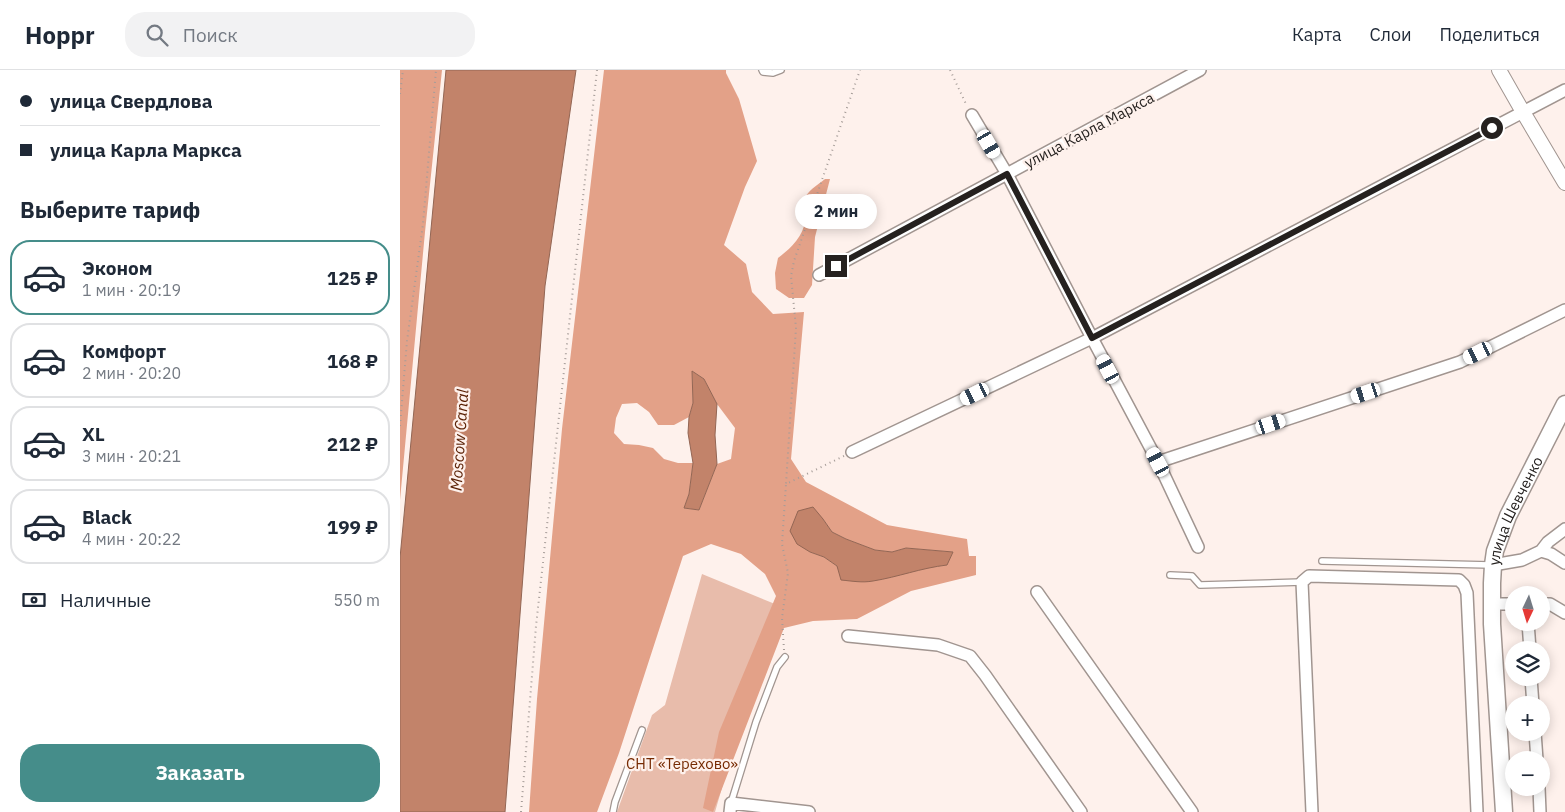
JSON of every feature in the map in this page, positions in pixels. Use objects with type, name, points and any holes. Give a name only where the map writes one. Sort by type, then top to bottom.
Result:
[{"type":"main road","name":"улица Шевченко","points":[[1504,812],[1491,604],[1495,551],[1508,516],[1565,404]]},
{"type":"street","name":"улица Карла Маркса","points":[[819,275],[1200,70]]},
{"type":"street","points":[[1500,70],[1565,182]]},
{"type":"street","points":[[852,452],[1092,338],[1565,90]]},
{"type":"street","points":[[972,115],[1007,174],[1158,462],[1198,547]]},
{"type":"street","points":[[1158,462],[1460,362],[1565,310]]},
{"type":"street","points":[[1493,565],[1522,560],[1541,551],[1548,542],[1565,529]]},
{"type":"street","points":[[1541,551],[1551,554],[1565,563]]},
{"type":"street","points":[[1312,812],[1302,582],[1309,576],[1459,580],[1464,585],[1467,593],[1477,812]]},
{"type":"street","points":[[1037,592],[1192,812]]},
{"type":"street","points":[[1491,604],[1505,604]]},
{"type":"street","points":[[1550,604],[1565,614]]},
{"type":"street","points":[[848,636],[938,645],[970,656],[985,674],[1080,812]]},
{"type":"street","points":[[1539,796],[1540,812]]},
{"type":"street","points":[[730,807],[809,812]]},
{"type":"lane","points":[[762,70],[763,72],[773,73],[781,70]]},
{"type":"lane","points":[[1322,561],[1493,565]]},
{"type":"lane","points":[[1170,576],[1192,576],[1200,585],[1302,582]]},
{"type":"lane","points":[[730,807],[756,722],[777,667],[785,657]]},
{"type":"lane","points":[[613,812],[642,730]]},
{"type":"path","points":[[400,94],[403,70]]},
{"type":"path","points":[[400,426],[407,342],[423,224],[436,70]]},
{"type":"path","points":[[521,812],[536,626],[597,70]]},
{"type":"path","points":[[785,657],[782,618],[788,573],[782,544],[796,328],[791,276],[794,261],[860,70]]},
{"type":"path","points":[[950,70],[972,115]]},
{"type":"path","points":[[786,484],[852,452]]},
{"type":"green space","name":"СНТ «Терехово»","points":[[702,574],[775,604],[715,812],[617,812],[652,715],[665,705]]},
{"type":"shaded area","points":[[400,70],[442,70],[400,500]]},
{"type":"shaded area","points":[[604,70],[726,70],[739,99],[757,161],[745,187],[724,245],[746,264],[752,292],[773,314],[804,312],[791,459],[806,482],[887,525],[967,539],[969,556],[976,556],[976,575],[911,591],[857,619],[813,621],[784,628],[713,812],[703,808],[719,732],[776,596],[765,574],[741,554],[711,544],[683,556],[619,753],[597,812],[529,812],[537,699],[562,429]],"holes":[[[692,371],[704,379],[717,404],[735,428],[731,459],[717,464],[699,510],[684,508],[689,494],[693,463],[678,463],[664,459],[653,448],[624,444],[614,433],[616,418],[622,404],[637,403],[649,412],[658,425],[674,425],[689,417],[693,403]],[[823,519],[832,532],[875,550],[892,552],[906,548],[953,552],[946,565],[930,567],[837,566],[824,557],[810,552]]]},
{"type":"shaded area","points":[[825,179],[830,179],[815,237],[812,285],[804,298],[789,298],[776,289],[775,273],[778,258],[791,247],[802,232],[805,221],[803,206],[805,197]]},
{"type":"water","name":"Moscow Canal","points":[[446,70],[576,70],[545,286],[505,812],[400,812],[400,558]]},
{"type":"water","points":[[692,371],[704,379],[717,404],[715,435],[717,464],[699,510],[684,508],[689,494],[693,463],[688,433],[689,417],[693,403]]},
{"type":"water","points":[[813,507],[832,532],[875,550],[892,552],[906,548],[953,552],[947,565],[873,581],[841,580],[837,566],[824,557],[810,552],[797,544],[790,531],[798,511]]},
{"type":"route","points":[[836,266],[1007,174],[1092,338],[1492,128]]}]
